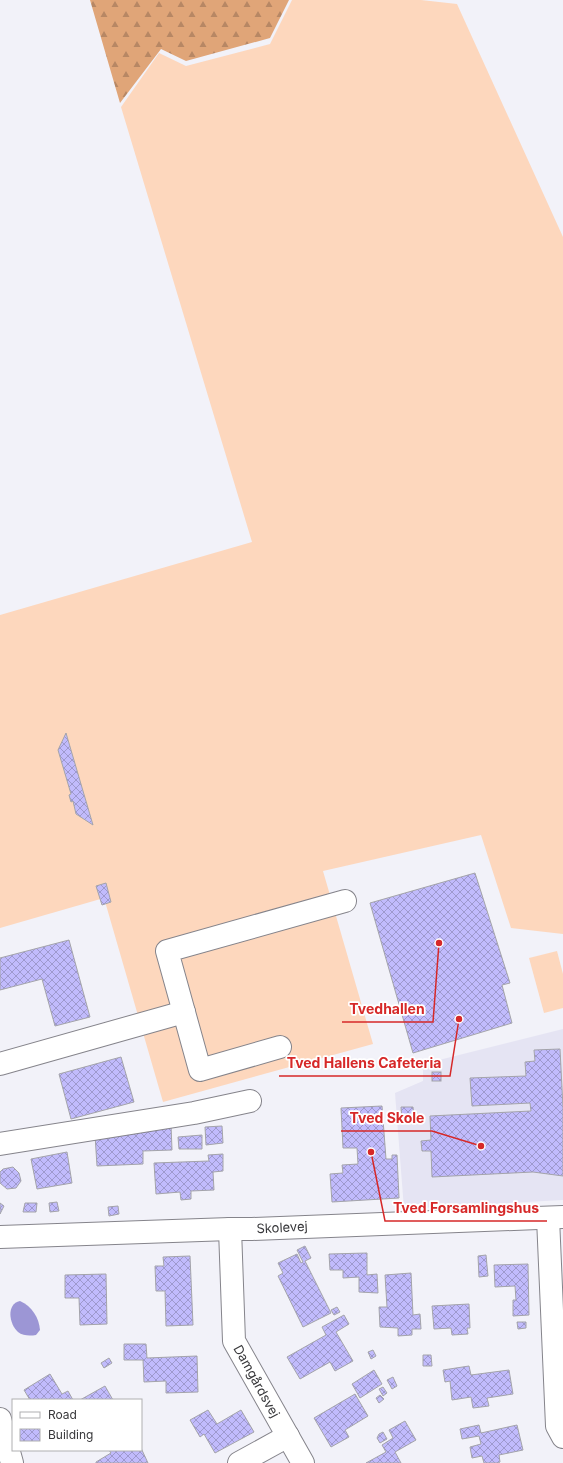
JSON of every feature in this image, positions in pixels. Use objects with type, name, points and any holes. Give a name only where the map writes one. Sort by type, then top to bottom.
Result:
[{"type":"street","points":[[280,1047],[200,1070],[167,951],[345,901]]},
{"type":"street","points":[[0,1064],[184,1012]]},
{"type":"street","points":[[0,1144],[194,1113],[250,1101]]},
{"type":"street","points":[[556,1217],[557,1426],[563,1437]]},
{"type":"street","name":"Skolevej","points":[[0,1237],[556,1217]]},
{"type":"street","name":"Damgårdsvej","points":[[230,1229],[234,1341],[303,1463]]},
{"type":"street","points":[[0,1418],[12,1463]]},
{"type":"street","points":[[239,1463],[288,1436]]},
{"type":"shaded area","points":[[292,0],[421,0],[457,4],[563,237],[563,934],[511,928],[481,835],[323,871],[373,1044],[163,1102],[104,898],[0,928],[0,615],[252,542],[121,107],[159,53],[186,66],[270,44]]},
{"type":"shaded area","points":[[557,951],[563,974],[563,1008],[544,1013],[529,958]]},
{"type":"shaded area","points":[[563,1029],[563,1200],[404,1209],[395,1093],[423,1081],[423,1064]]},
{"type":"shaded area","points":[[20,1301],[31,1309],[38,1321],[40,1330],[36,1335],[29,1336],[22,1334],[18,1332],[13,1324],[10,1315],[11,1310],[16,1303]]},
{"type":"green space","points":[[90,0],[289,0],[270,38],[186,61],[161,49],[120,103]]},
{"type":"building","points":[[66,733],[93,825],[76,814],[73,801],[71,802],[69,795],[71,794],[58,750]]},
{"type":"building","points":[[475,873],[510,983],[502,985],[512,1023],[413,1053],[370,903]]},
{"type":"building","points":[[106,883],[111,902],[102,905],[96,886]]},
{"type":"building","points":[[69,940],[90,1017],[55,1026],[42,979],[0,990],[0,958]]},
{"type":"building","points":[[560,1049],[563,1108],[563,1176],[533,1172],[432,1177],[431,1151],[422,1151],[421,1141],[431,1140],[430,1116],[531,1111],[530,1103],[472,1106],[470,1078],[526,1076],[525,1062],[535,1061],[534,1050]]},
{"type":"building","points":[[121,1057],[134,1102],[71,1119],[59,1074]]},
{"type":"building","points":[[432,1072],[441,1072],[441,1081],[432,1081]]},
{"type":"building","points":[[382,1106],[386,1159],[392,1159],[392,1155],[397,1155],[399,1198],[332,1202],[330,1174],[343,1173],[342,1165],[358,1164],[357,1148],[343,1148],[341,1108]]},
{"type":"building","points":[[401,1107],[413,1107],[414,1119],[402,1120]]},
{"type":"building","points":[[171,1125],[172,1150],[143,1151],[143,1164],[97,1166],[95,1135]]},
{"type":"building","points":[[222,1126],[223,1143],[206,1145],[205,1127]]},
{"type":"building","points":[[202,1135],[202,1149],[179,1149],[178,1137]]},
{"type":"building","points":[[67,1152],[72,1183],[37,1189],[31,1159]]},
{"type":"building","points":[[223,1154],[223,1171],[213,1172],[214,1190],[191,1191],[191,1199],[181,1200],[180,1192],[156,1194],[154,1163],[209,1161],[208,1155]]},
{"type":"building","points":[[13,1167],[19,1173],[21,1181],[16,1188],[7,1189],[0,1183],[0,1172],[3,1169]]},
{"type":"building","points":[[57,1202],[59,1211],[50,1212],[49,1203]]},
{"type":"building","points":[[0,1203],[4,1206],[0,1214]]},
{"type":"building","points":[[25,1203],[37,1203],[36,1212],[23,1212]]},
{"type":"building","points":[[118,1206],[119,1214],[109,1216],[108,1207]]},
{"type":"building","points":[[305,1246],[311,1258],[305,1261],[331,1313],[303,1327],[278,1276],[283,1273],[278,1263],[297,1254],[301,1263],[303,1262],[297,1250]]},
{"type":"building","points":[[367,1253],[367,1275],[377,1274],[378,1293],[359,1292],[359,1277],[343,1278],[343,1270],[330,1270],[329,1254]]},
{"type":"building","points":[[486,1255],[488,1276],[479,1277],[478,1256]]},
{"type":"building","points":[[190,1256],[193,1325],[166,1326],[165,1291],[156,1291],[155,1266],[164,1266],[163,1257]]},
{"type":"building","points":[[528,1264],[529,1315],[513,1316],[513,1300],[516,1300],[515,1286],[495,1287],[494,1265]]},
{"type":"building","points":[[411,1273],[413,1315],[420,1314],[421,1329],[412,1329],[412,1335],[398,1336],[398,1328],[380,1327],[379,1307],[387,1307],[385,1275]]},
{"type":"building","points":[[106,1274],[107,1324],[80,1325],[79,1298],[65,1298],[65,1275]]},
{"type":"building","points":[[469,1304],[470,1328],[467,1328],[468,1334],[452,1335],[451,1328],[434,1329],[432,1306]]},
{"type":"building","points":[[337,1307],[340,1312],[334,1315],[331,1310]]},
{"type":"building","points":[[344,1315],[349,1324],[336,1332],[353,1361],[335,1371],[330,1362],[300,1379],[287,1357],[326,1335],[322,1327]]},
{"type":"building","points":[[517,1322],[526,1322],[526,1328],[518,1329]]},
{"type":"building","points":[[124,1344],[146,1344],[147,1358],[197,1356],[198,1392],[166,1393],[166,1381],[144,1382],[143,1360],[124,1360]]},
{"type":"building","points":[[373,1350],[376,1356],[371,1359],[368,1352]]},
{"type":"building","points":[[423,1355],[431,1355],[432,1366],[423,1366]]},
{"type":"building","points":[[109,1358],[112,1363],[104,1368],[101,1363]]},
{"type":"building","points":[[469,1366],[471,1375],[509,1370],[513,1394],[487,1398],[489,1406],[473,1408],[471,1397],[452,1400],[450,1381],[445,1382],[443,1370]]},
{"type":"building","points":[[374,1370],[382,1384],[360,1398],[352,1384]]},
{"type":"building","points":[[50,1374],[62,1394],[68,1391],[72,1399],[29,1399],[24,1390]]},
{"type":"building","points":[[393,1377],[397,1386],[392,1389],[387,1380]]},
{"type":"building","points":[[105,1386],[112,1399],[82,1399]]},
{"type":"building","points":[[383,1387],[387,1393],[383,1396],[379,1389]]},
{"type":"building","points":[[355,1394],[368,1416],[345,1430],[349,1437],[331,1447],[314,1418]]},
{"type":"building","points":[[380,1395],[384,1399],[379,1403],[376,1398]]},
{"type":"building","points":[[208,1410],[217,1424],[241,1410],[254,1432],[215,1453],[204,1434],[200,1437],[190,1420]]},
{"type":"building","points":[[405,1421],[416,1440],[395,1452],[401,1463],[366,1463],[386,1452],[382,1445],[393,1438],[389,1430]]},
{"type":"building","points":[[479,1425],[481,1433],[517,1425],[523,1450],[499,1455],[500,1462],[498,1463],[484,1463],[482,1456],[472,1458],[470,1447],[481,1444],[479,1436],[462,1439],[460,1429]]},
{"type":"building","points":[[383,1432],[387,1439],[380,1443],[377,1438],[379,1434]]},
{"type":"building","points":[[142,1450],[148,1463],[96,1463],[111,1453],[110,1451]]},
{"type":"place","name":"Tvedhallen","points":[[439,943]]},
{"type":"place","name":"Tved Hallens Cafeteria","points":[[459,1019]]},
{"type":"place","name":"Tved Skole","points":[[481,1146]]},
{"type":"place","name":"Tved Forsamlingshus","points":[[371,1152]]}]
